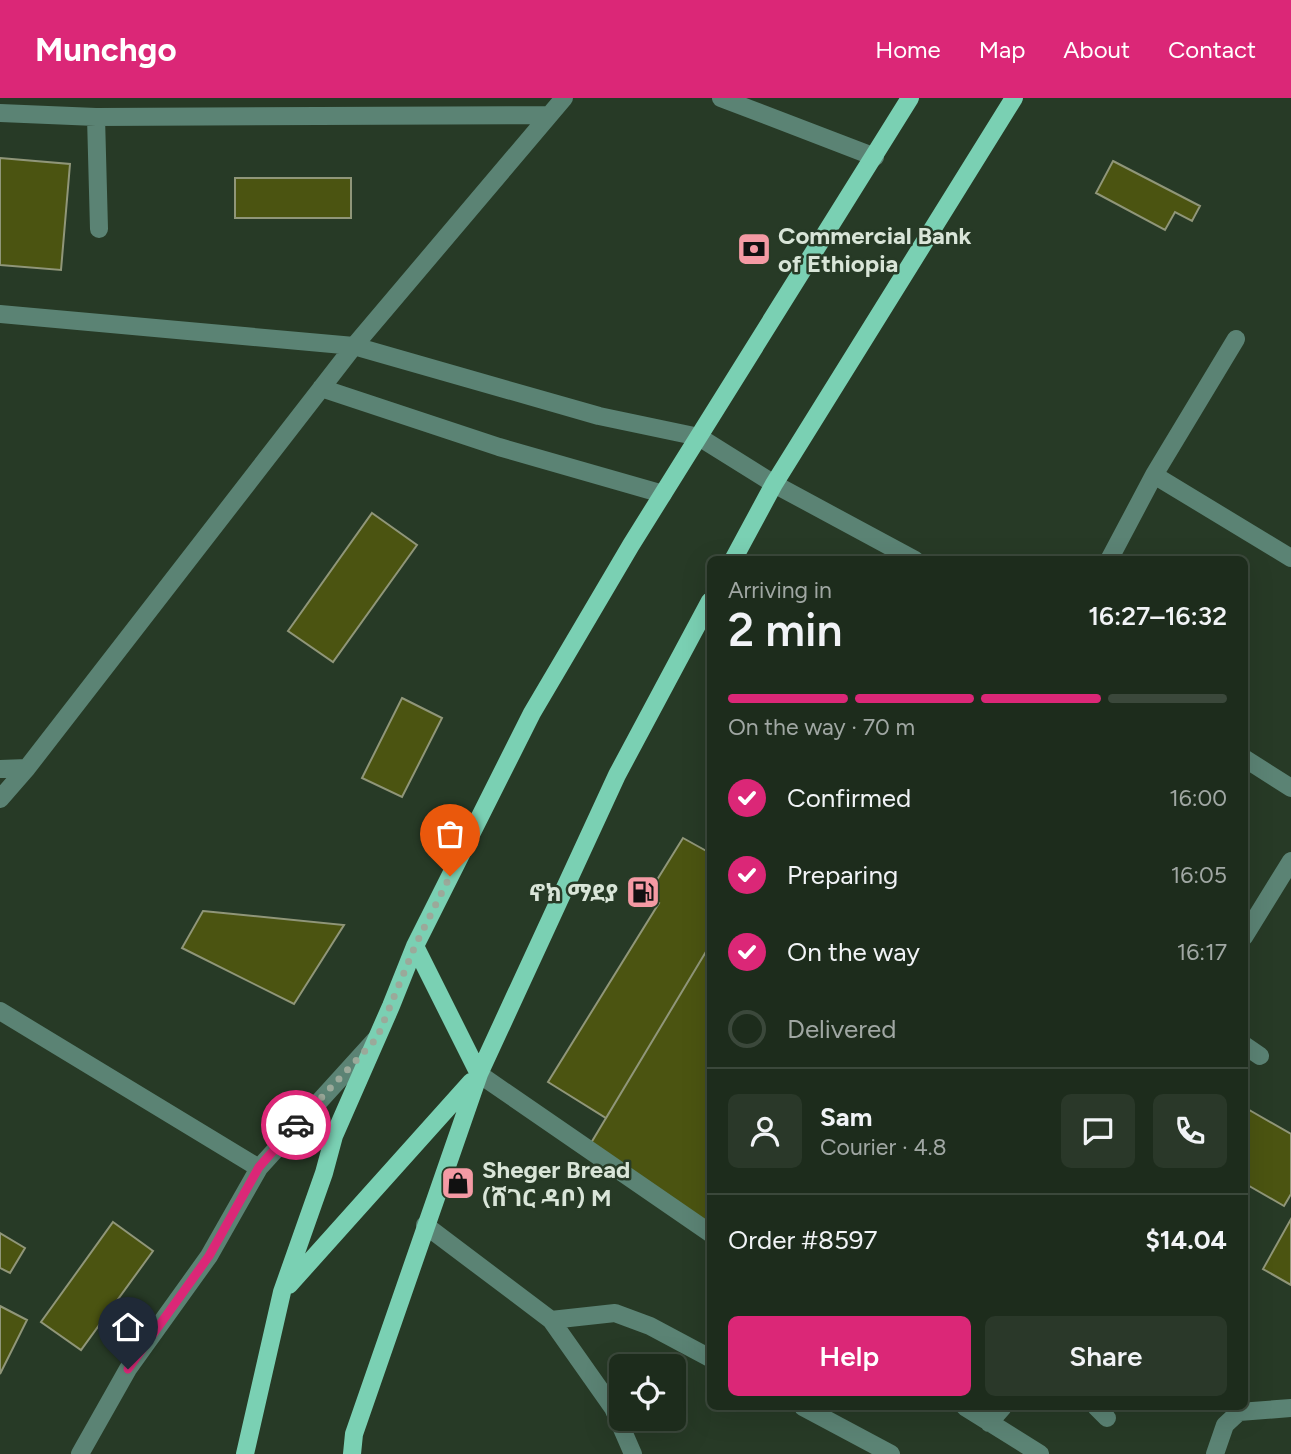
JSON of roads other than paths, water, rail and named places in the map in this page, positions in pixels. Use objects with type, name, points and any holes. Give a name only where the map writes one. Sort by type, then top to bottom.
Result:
[{"type":"main road","points":[[245,1454],[282,1292],[334,1136],[415,946],[532,713],[663,494],[910,98]]},
{"type":"main road","points":[[735,556],[774,484],[1014,98]]},
{"type":"main road","points":[[352,1454],[354,1434],[478,1074],[617,775],[707,607]]},
{"type":"main road","points":[[415,946],[478,1074]]},
{"type":"main road","points":[[282,1292],[478,1074]]},
{"type":"street","points":[[0,799],[27,768],[354,346],[564,98]]},
{"type":"street","points":[[721,98],[875,157]]},
{"type":"street","points":[[0,113],[96,117],[547,115]]},
{"type":"street","points":[[96,117],[99,229]]},
{"type":"street","points":[[0,314],[354,346],[599,416],[699,437],[774,484],[908,556]]},
{"type":"street","points":[[1111,556],[1154,475],[1236,339]]},
{"type":"street","points":[[321,388],[499,447],[663,494]]},
{"type":"street","points":[[1154,475],[1291,558]]},
{"type":"street","points":[[1248,761],[1291,788]]},
{"type":"street","points":[[0,769],[27,768]]},
{"type":"street","points":[[1248,931],[1291,861]]},
{"type":"street","points":[[0,1011],[259,1167]]},
{"type":"street","points":[[80,1454],[128,1369],[209,1256],[259,1167],[377,1038]]},
{"type":"street","points":[[1248,1048],[1260,1056]]},
{"type":"street","points":[[478,1074],[707,1231]]},
{"type":"street","points":[[425,1225],[551,1320],[613,1408],[635,1451]]},
{"type":"street","points":[[551,1320],[615,1313],[650,1326],[707,1356]]},
{"type":"street","points":[[1215,1454],[1225,1425],[1239,1412],[1291,1408]]},
{"type":"street","points":[[809,1410],[891,1454]]},
{"type":"street","points":[[970,1410],[1040,1454]]},
{"type":"street","points":[[989,1423],[1000,1410]]},
{"type":"place","name":"Commercial Bank of Ethiopia","points":[[754,249]]},
{"type":"place","name":"ኖክ ማደያ","points":[[643,892]]},
{"type":"place","name":"Sheger Bread (ሸገር ዳቦ) M","points":[[458,1183]]}]
